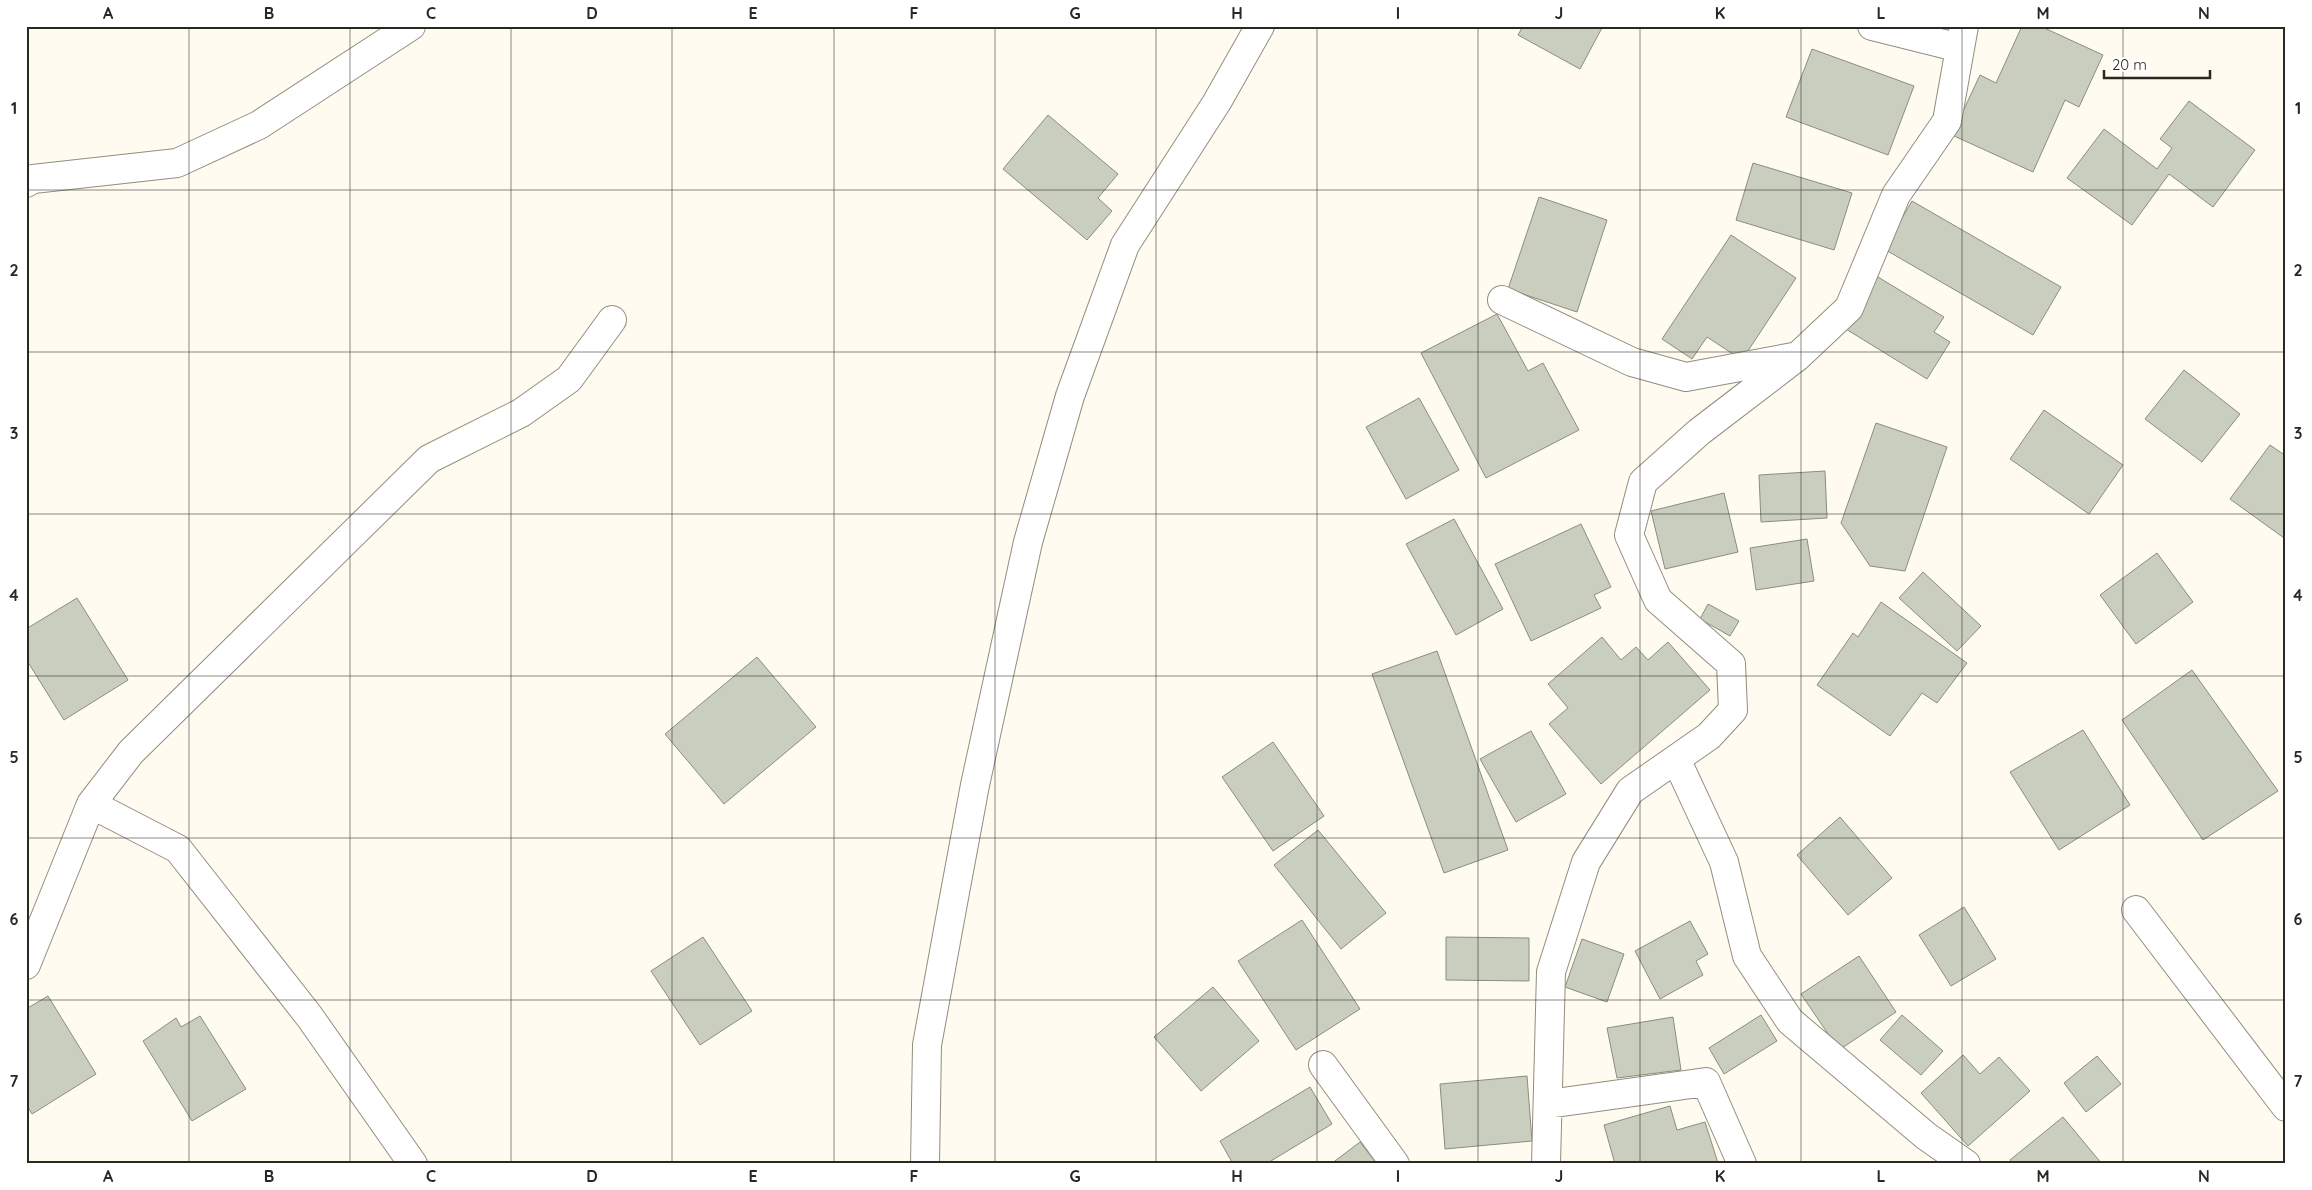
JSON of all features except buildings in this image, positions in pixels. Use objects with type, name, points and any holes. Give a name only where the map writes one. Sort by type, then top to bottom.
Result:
[{"type":"street","points":[[26,183],[33,179],[176,163],[259,125],[411,26]]},
{"type":"street","points":[[925,1164],[927,1045],[953,903],[1028,542],[1070,396],[1125,245],[1217,102],[1260,26]]},
{"type":"street","points":[[1546,1164],[1551,972],[1586,862],[1630,791],[1709,736],[1733,710],[1731,664],[1658,600],[1629,535],[1643,482],[1699,432],[1797,357],[1849,308],[1896,195],[1947,120],[1962,37],[1872,26]]},
{"type":"street","points":[[1502,300],[1632,362],[1686,377],[1797,357]]},
{"type":"street","points":[[26,965],[91,804],[131,752],[428,459],[521,413],[569,379],[612,320]]},
{"type":"street","points":[[1676,759],[1724,862],[1747,956],[1790,1021],[1926,1136],[1966,1164]]},
{"type":"street","points":[[91,804],[178,849],[310,1016],[413,1164]]},
{"type":"street","points":[[2136,910],[2286,1107]]},
{"type":"street","points":[[1323,1065],[1395,1164]]},
{"type":"street","points":[[1548,1104],[1706,1082],[1742,1164]]}]
